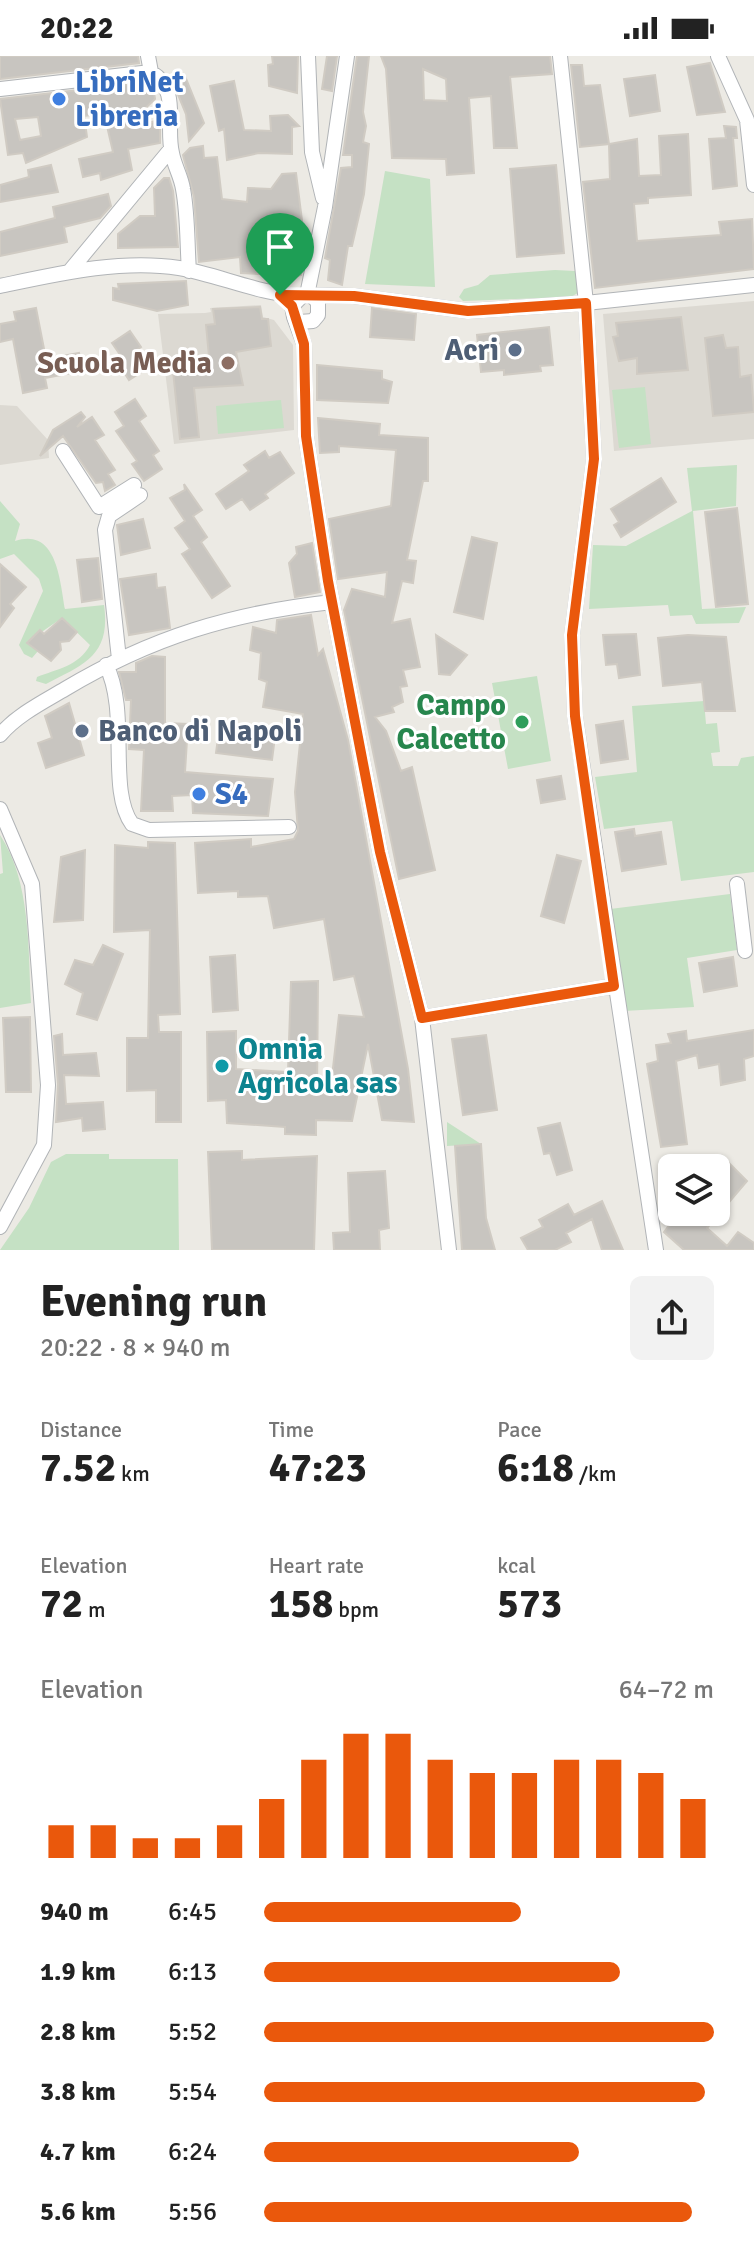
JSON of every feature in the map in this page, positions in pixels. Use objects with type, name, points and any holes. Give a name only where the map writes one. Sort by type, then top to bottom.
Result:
[{"type":"street","points":[[148,56],[151,72]]},
{"type":"street","points":[[308,56],[312,152],[325,207]]},
{"type":"street","points":[[347,56],[325,207],[301,302],[306,436],[332,602],[380,852],[422,1018],[449,1250]]},
{"type":"street","points":[[560,56],[586,303],[594,459],[572,635],[575,716],[656,1250]]},
{"type":"street","points":[[718,56],[747,120],[754,185]]},
{"type":"street","points":[[0,89],[151,72],[162,78],[169,96],[173,124],[170,150],[183,188],[189,271]]},
{"type":"street","points":[[312,152],[333,141]]},
{"type":"street","points":[[69,272],[170,150]]},
{"type":"street","points":[[0,286],[69,272],[135,267],[189,271],[319,306],[304,344]]},
{"type":"street","points":[[301,302],[354,296],[468,311],[586,303],[754,285]]},
{"type":"street","points":[[301,302],[305,323],[331,304],[354,296]]},
{"type":"street","points":[[63,451],[99,507],[137,490],[109,516],[105,530],[123,808],[132,824],[149,830],[289,827]]},
{"type":"street","points":[[0,735],[36,706],[150,643],[216,620],[332,602]]},
{"type":"street","points":[[0,809],[32,884],[48,1085],[44,1145],[0,1227]]},
{"type":"street","points":[[737,884],[745,951]]},
{"type":"street","points":[[422,1018],[614,986]]},
{"type":"shaded area","points":[[754,301],[754,439],[614,451],[603,314]]},
{"type":"shaded area","name":"Scuola Media","points":[[261,305],[263,317],[274,320],[293,345],[294,430],[174,444],[158,314],[205,313],[211,312],[210,308]]},
{"type":"shaded area","points":[[0,405],[17,406],[48,440],[49,458],[0,465]]},
{"type":"green space","points":[[385,171],[430,179],[435,287],[365,284]]},
{"type":"green space","points":[[575,271],[581,291],[571,297],[463,301],[459,297],[464,289],[478,285],[490,275]]},
{"type":"green space","points":[[645,387],[651,444],[619,448],[612,390]]},
{"type":"green space","points":[[281,400],[284,428],[218,434],[216,406]]},
{"type":"green space","points":[[737,465],[736,506],[693,511],[702,609],[746,607],[739,623],[696,624],[692,615],[670,616],[668,605],[589,609],[593,545],[626,546],[692,511],[687,468]]},
{"type":"green space","points":[[0,501],[20,524],[15,541],[29,539],[40,542],[48,549],[58,571],[65,609],[104,605],[105,622],[99,647],[83,663],[46,684],[36,681],[37,677],[74,662],[90,645],[62,618],[27,642],[38,651],[32,658],[24,654],[19,645],[43,591],[39,579],[14,554],[0,559]]},
{"type":"green space","name":"Campo Calcetto","points":[[537,676],[551,761],[508,769],[492,683]]},
{"type":"green space","points":[[704,701],[706,724],[717,723],[720,752],[711,753],[713,766],[738,766],[741,758],[754,756],[754,872],[681,881],[672,821],[604,829],[595,777],[637,772],[632,706]]},
{"type":"green space","points":[[0,835],[18,873],[23,894],[31,1003],[0,1008],[0,874],[3,873]]},
{"type":"green space","points":[[730,894],[737,950],[687,958],[694,1007],[624,1011],[610,909]]},
{"type":"green space","points":[[447,1122],[481,1144],[447,1146]]},
{"type":"green space","points":[[66,1154],[109,1154],[109,1159],[178,1159],[179,1250],[0,1250],[29,1208],[51,1162]]},
{"type":"building","points":[[0,56],[138,56],[139,63],[0,79]]},
{"type":"building","points":[[272,56],[298,56],[297,93],[269,86],[268,65],[273,64]]},
{"type":"building","points":[[327,56],[337,56],[332,91],[322,89]]},
{"type":"building","points":[[357,56],[369,56],[363,142],[369,144],[364,194],[352,246],[348,246],[342,285],[328,280],[330,260],[325,258],[341,168],[352,167],[352,155],[343,155]]},
{"type":"building","points":[[381,56],[550,56],[552,74],[510,77],[517,148],[494,148],[491,96],[469,98],[474,173],[447,175],[446,159],[392,158],[386,69]],"holes":[[[423,69],[446,79],[447,101],[424,100]]]},
{"type":"building","points":[[710,63],[725,112],[697,115],[687,67]]},
{"type":"building","points":[[571,65],[582,65],[584,86],[600,85],[609,144],[580,147]]},
{"type":"building","points":[[655,75],[660,111],[630,116],[624,79]]},
{"type":"building","points":[[185,76],[204,123],[189,141],[186,114],[172,80]]},
{"type":"building","points":[[234,81],[244,130],[271,131],[270,116],[288,115],[299,126],[292,127],[292,154],[259,153],[227,160],[224,129],[219,131],[210,86]]},
{"type":"building","points":[[148,82],[153,86],[155,99],[125,128],[160,120],[160,143],[128,149],[132,170],[101,180],[100,173],[83,177],[79,159],[113,152],[104,113],[84,116],[87,137],[26,163],[23,153],[8,155],[0,99]],"holes":[[[38,117],[41,136],[20,140],[15,119]]]},
{"type":"building","points":[[724,126],[736,127],[737,138],[733,138],[737,186],[713,189],[709,139],[726,138]]},
{"type":"building","points":[[688,134],[691,195],[648,198],[648,203],[634,204],[637,241],[721,235],[719,222],[752,219],[754,269],[595,288],[583,182],[610,179],[609,144],[637,139],[639,176],[661,175],[659,136]]},
{"type":"building","points":[[203,146],[204,158],[217,157],[222,199],[247,202],[248,188],[271,189],[282,174],[296,173],[306,252],[301,275],[283,280],[282,275],[241,273],[240,257],[199,262],[194,197],[183,155],[190,148]]},
{"type":"building","points":[[51,165],[58,192],[0,202],[0,185],[29,177],[28,170]]},
{"type":"building","points":[[556,165],[564,253],[517,257],[510,169]]},
{"type":"building","points":[[164,178],[169,178],[173,191],[178,247],[118,248],[118,234],[140,216],[155,216],[154,188]]},
{"type":"building","points":[[108,194],[111,206],[100,218],[64,227],[67,242],[0,256],[0,232],[55,218],[53,207]]},
{"type":"building","points":[[186,281],[188,305],[157,311],[113,300],[113,288],[119,289],[118,284]]},
{"type":"building","points":[[260,307],[262,319],[268,319],[271,346],[236,352],[243,385],[194,388],[199,437],[180,439],[173,371],[210,367],[206,325],[215,324],[213,309]]},
{"type":"building","points":[[36,308],[46,359],[79,353],[83,371],[45,378],[47,388],[23,393],[13,339],[0,342],[0,324],[16,321],[14,312]]},
{"type":"building","points":[[372,308],[416,314],[414,340],[370,337]]},
{"type":"building","points":[[681,317],[688,370],[637,374],[637,358],[619,361],[613,337],[618,336],[616,323]]},
{"type":"building","name":"Acri","points":[[549,327],[553,365],[540,366],[541,371],[504,375],[504,370],[481,372],[477,335]]},
{"type":"building","points":[[130,331],[141,347],[134,352],[146,369],[129,380],[118,363],[123,359],[112,343]]},
{"type":"building","points":[[723,335],[726,348],[738,347],[740,377],[751,375],[754,412],[713,416],[705,338]]},
{"type":"building","points":[[317,365],[382,371],[382,379],[392,382],[388,403],[317,400]]},
{"type":"building","points":[[135,399],[146,416],[139,421],[159,451],[153,455],[162,469],[144,481],[132,464],[137,461],[116,431],[124,426],[115,412]]},
{"type":"building","points":[[81,412],[85,417],[77,427],[92,417],[104,435],[95,440],[115,470],[108,474],[115,485],[105,491],[103,482],[96,483],[63,436],[40,456],[53,430]]},
{"type":"building","points":[[318,418],[380,424],[379,435],[428,438],[428,481],[423,481],[407,560],[416,561],[413,583],[402,581],[392,623],[410,619],[420,667],[403,670],[407,686],[400,687],[403,702],[392,707],[394,712],[375,717],[386,731],[401,771],[412,767],[435,870],[399,879],[344,610],[352,589],[385,597],[387,572],[338,579],[329,519],[391,506],[396,450],[339,446],[339,452],[320,453]]},
{"type":"building","points":[[265,451],[269,458],[280,452],[294,473],[265,494],[268,498],[250,510],[242,499],[226,509],[216,494],[249,471],[244,465]]},
{"type":"building","points":[[661,478],[676,502],[621,537],[614,525],[619,522],[611,509]]},
{"type":"building","points":[[184,484],[202,510],[193,516],[207,537],[201,542],[230,586],[212,598],[182,554],[190,549],[175,528],[185,521],[170,498],[185,490]]},
{"type":"building","points":[[737,508],[748,604],[716,607],[705,512]]},
{"type":"building","points":[[143,519],[150,548],[121,555],[117,525]]},
{"type":"building","points":[[472,537],[497,543],[483,619],[454,612]]},
{"type":"building","points":[[312,543],[320,592],[295,597],[289,563],[297,554],[296,547]]},
{"type":"building","points":[[98,558],[102,599],[82,602],[77,560]]},
{"type":"building","points":[[0,564],[26,587],[10,604],[14,608],[0,627]]},
{"type":"building","points":[[156,574],[157,588],[165,587],[170,628],[129,635],[120,579]]},
{"type":"building","points":[[311,615],[318,655],[323,649],[348,740],[408,1069],[414,1122],[382,1120],[368,1044],[352,1121],[316,1120],[316,1135],[285,1134],[285,1127],[227,1123],[226,1100],[208,1101],[207,1032],[236,1031],[236,1069],[288,1072],[291,982],[318,981],[317,1093],[330,1094],[339,1015],[364,1017],[354,976],[334,980],[324,919],[274,928],[268,896],[238,897],[238,891],[198,893],[195,843],[251,839],[251,847],[294,839],[298,831],[295,792],[303,714],[263,707],[267,682],[259,679],[261,653],[250,650],[253,627],[276,633],[277,620]]},
{"type":"building","points":[[62,618],[77,632],[69,641],[60,642],[61,650],[51,661],[27,643],[40,630],[44,634]]},
{"type":"building","points":[[636,634],[640,675],[619,678],[617,664],[606,665],[603,635]]},
{"type":"building","points":[[436,635],[467,655],[450,675],[439,674]]},
{"type":"building","points":[[688,635],[726,637],[735,711],[705,711],[702,682],[663,686],[658,638]]},
{"type":"building","points":[[152,656],[165,657],[165,723],[188,724],[185,772],[273,779],[268,816],[193,813],[192,795],[172,796],[173,811],[141,811],[144,750],[129,749],[131,700],[126,700],[119,672],[136,672],[136,663]]},
{"type":"building","points":[[69,703],[84,755],[46,768],[38,743],[52,738],[45,716]]},
{"type":"building","points":[[623,721],[628,759],[601,763],[596,725]]},
{"type":"building","points":[[219,731],[275,737],[272,760],[216,753]]},
{"type":"building","points":[[561,776],[565,799],[541,803],[537,780]]},
{"type":"building","points":[[634,829],[635,836],[661,832],[666,864],[622,871],[615,832]]},
{"type":"building","points":[[148,842],[175,843],[180,1014],[158,1015],[159,1032],[181,1032],[181,1122],[156,1122],[156,1090],[127,1091],[127,1038],[148,1038],[150,930],[114,932],[115,845],[148,848]]},
{"type":"building","points":[[85,850],[83,920],[54,922],[61,857]]},
{"type":"building","points":[[557,855],[581,861],[564,923],[541,916]]},
{"type":"building","points":[[103,945],[123,954],[97,1020],[77,1014],[83,993],[65,984],[75,960],[93,965]]},
{"type":"building","points":[[235,955],[238,1010],[213,1012],[210,957]]},
{"type":"building","points":[[733,957],[737,986],[704,992],[699,963]]},
{"type":"building","points":[[30,1017],[31,1092],[6,1092],[3,1018]]},
{"type":"building","points":[[754,1030],[754,1056],[744,1059],[745,1080],[721,1085],[719,1064],[699,1068],[697,1055],[676,1061],[687,1144],[661,1147],[647,1064],[658,1061],[656,1045],[671,1043],[668,1034],[686,1031],[687,1041]]},
{"type":"building","points":[[62,1034],[63,1055],[96,1053],[99,1076],[64,1075],[66,1104],[103,1102],[105,1129],[83,1131],[82,1118],[56,1122],[58,1084],[54,1036]]},
{"type":"building","points":[[486,1035],[497,1110],[463,1115],[452,1039]]},
{"type":"building","points":[[560,1123],[572,1170],[557,1175],[550,1153],[544,1154],[538,1128]]},
{"type":"building","points":[[481,1144],[486,1218],[495,1250],[462,1250],[455,1146]]},
{"type":"building","points":[[242,1151],[242,1160],[317,1156],[314,1250],[212,1250],[208,1152]]},
{"type":"building","points":[[730,1164],[747,1181],[730,1201]]},
{"type":"building","points":[[385,1171],[389,1228],[379,1230],[380,1250],[334,1250],[333,1233],[350,1232],[348,1173]]},
{"type":"building","points":[[602,1201],[623,1250],[602,1250],[592,1219],[566,1233],[571,1242],[555,1250],[528,1250],[521,1238],[543,1227],[539,1220],[568,1204],[574,1215]]},
{"type":"building","points":[[668,1226],[709,1226],[707,1228],[727,1246],[738,1232],[754,1243],[754,1250],[684,1250],[664,1232]]},
{"type":"place","name":"LibriNet Libreria","points":[[59,99]]},
{"type":"place","name":"Acri","points":[[515,350]]},
{"type":"place","name":"Scuola Media","points":[[228,363]]},
{"type":"place","name":"Campo Calcetto","points":[[522,722]]},
{"type":"place","name":"Banco di Napoli","points":[[82,731]]},
{"type":"place","name":"S4","points":[[199,794]]},
{"type":"place","name":"Omnia Agricola sas","points":[[222,1066]]},
{"type":"route","points":[[280,295],[354,296],[468,311],[586,303],[594,459],[572,635],[575,716],[614,986],[422,1018],[380,852],[328,581],[306,436],[304,344],[292,314],[292,306],[280,295]]}]
